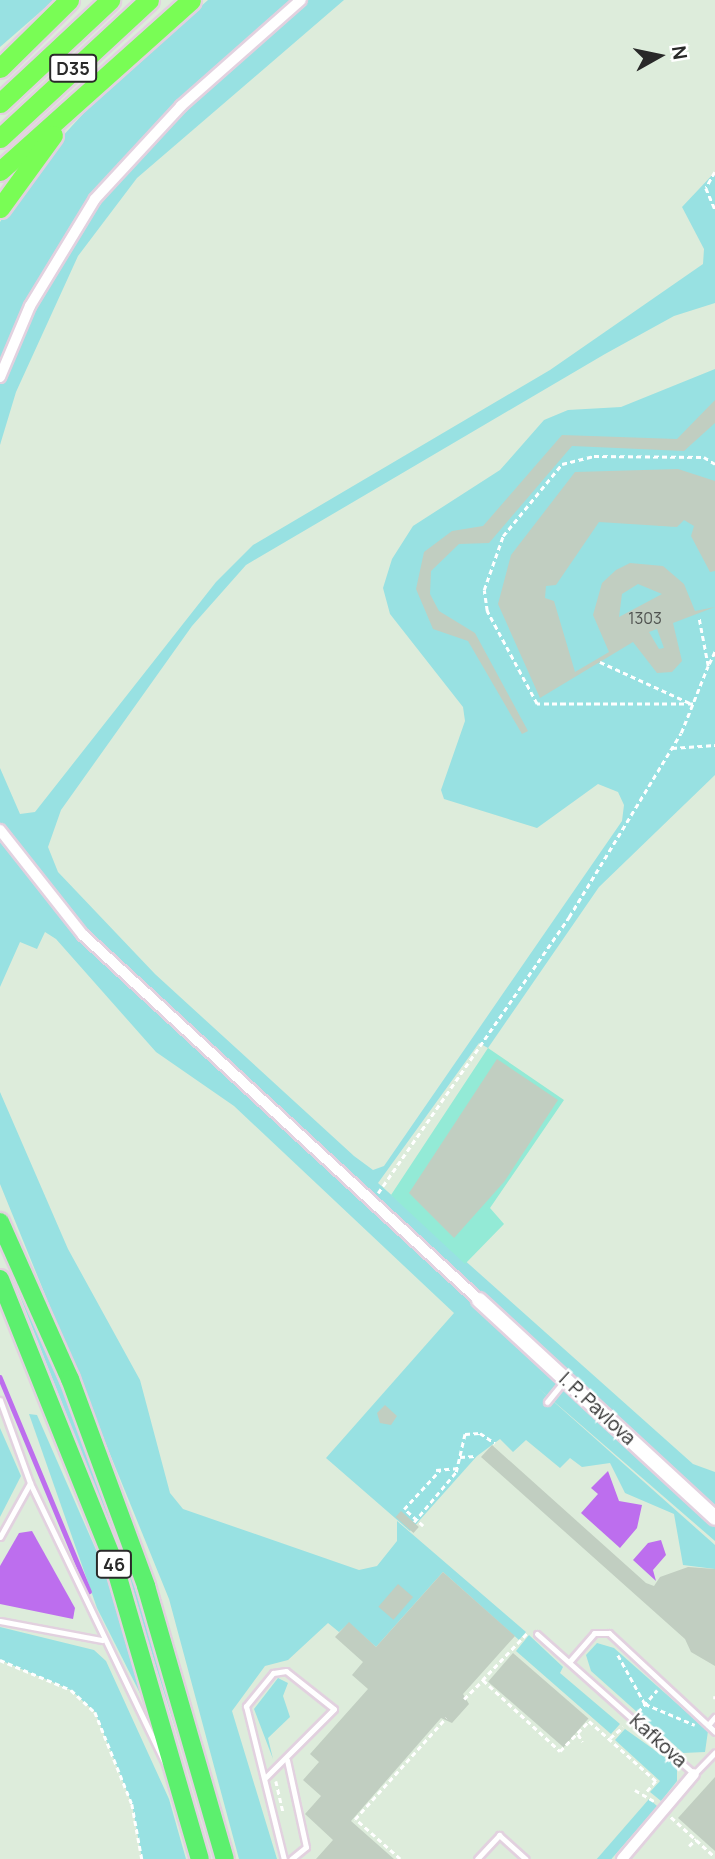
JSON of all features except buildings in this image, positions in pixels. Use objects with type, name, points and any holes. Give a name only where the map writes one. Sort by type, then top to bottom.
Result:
[{"type":"highway","points":[[0,53],[67,0]]},
{"type":"highway","points":[[0,68],[67,0]]},
{"type":"highway","name":"D35","points":[[0,103],[110,0]]},
{"type":"highway","name":"D35","points":[[0,138],[149,0]]},
{"type":"highway","points":[[0,171],[191,0]]},
{"type":"highway","points":[[0,208],[66,120],[146,39]]},
{"type":"main road","name":"46","points":[[0,1222],[70,1379],[146,1586],[225,1859]]},
{"type":"main road","name":"46","points":[[0,1279],[113,1560],[187,1806],[200,1859]]},
{"type":"street","points":[[0,377],[30,306],[95,199],[181,106],[301,0]]},
{"type":"street","points":[[0,830],[83,935],[479,1300]]},
{"type":"street","name":"I. P. Pavlova","points":[[479,1300],[715,1518]]},
{"type":"street","name":"Kafkova","points":[[622,1859],[694,1774]]},
{"type":"lane","points":[[547,1402],[565,1380]]},
{"type":"lane","points":[[0,1400],[30,1483],[102,1640],[187,1806]]},
{"type":"lane","points":[[0,1538],[30,1483]]},
{"type":"lane","points":[[0,1621],[102,1640]]},
{"type":"lane","points":[[570,1661],[594,1633],[609,1633],[715,1732]]},
{"type":"lane","name":"Kafkova","points":[[537,1634],[694,1774]]},
{"type":"lane","points":[[265,1777],[287,1760],[334,1709],[294,1674],[279,1671],[246,1706],[284,1859]]},
{"type":"lane","points":[[705,1725],[715,1717]]},
{"type":"lane","points":[[694,1774],[715,1752]]},
{"type":"lane","points":[[287,1760],[306,1847],[291,1859]]},
{"type":"lane","points":[[477,1859],[499,1835],[526,1859]]},
{"type":"path","points":[[715,172],[706,188],[715,209]]},
{"type":"path","points":[[692,704],[537,704],[493,623],[484,590],[503,536],[562,464],[594,456],[704,457],[715,464]]},
{"type":"path","points":[[699,619],[708,666]]},
{"type":"path","points":[[372,1202],[562,929],[672,748],[715,651]]},
{"type":"path","points":[[600,662],[692,704]]},
{"type":"path","points":[[672,748],[715,745]]},
{"type":"path","points":[[415,1521],[458,1468],[465,1434],[481,1433],[495,1443]]},
{"type":"path","points":[[460,1457],[476,1457]]},
{"type":"path","points":[[423,1526],[404,1509],[438,1470],[458,1468]]},
{"type":"path","points":[[464,1699],[526,1635]]},
{"type":"path","points":[[618,1651],[623,1673],[645,1704],[672,1720],[705,1725]]},
{"type":"path","points":[[0,1660],[71,1690],[95,1713],[132,1804],[142,1859]]},
{"type":"path","points":[[483,1680],[557,1748],[565,1749],[589,1721],[656,1781],[646,1793],[635,1790]]},
{"type":"path","points":[[638,1712],[659,1688]]},
{"type":"path","points":[[400,1859],[355,1819],[446,1718]]},
{"type":"path","points":[[609,1738],[623,1727]]},
{"type":"path","points":[[578,1734],[583,1742]]},
{"type":"path","points":[[671,1817],[715,1857]]},
{"type":"path","points":[[689,1846],[696,1839]]},
{"type":"shaded area","points":[[0,0],[54,0],[0,47]]},
{"type":"shaded area","points":[[208,0],[344,0],[137,178],[78,256],[16,392],[0,445],[0,222],[38,163],[93,103]]},
{"type":"shaded area","points":[[715,172],[715,303],[674,316],[605,354],[246,565],[192,626],[61,810],[48,847],[58,872],[155,974],[354,1156],[373,1170],[384,1166],[622,821],[624,805],[618,792],[598,784],[537,828],[444,799],[441,790],[465,721],[463,707],[390,614],[383,588],[392,559],[413,526],[500,470],[544,420],[568,410],[621,407],[715,369],[715,775],[599,887],[488,1048],[479,1043],[378,1183],[693,1464],[715,1472],[715,1541],[536,1386],[715,1545],[715,1569],[683,1565],[674,1514],[625,1493],[610,1463],[582,1467],[570,1458],[560,1468],[526,1440],[513,1452],[500,1439],[477,1456],[410,1531],[326,1458],[454,1313],[234,1106],[156,1052],[56,939],[45,932],[37,949],[20,942],[0,987],[0,768],[20,814],[35,812],[216,582],[253,545],[550,370],[703,264],[704,249],[682,207]]},
{"type":"shaded area","points":[[488,1048],[564,1100],[490,1208],[504,1224],[465,1264],[391,1195]]},
{"type":"shaded area","points":[[0,1092],[68,1249],[140,1380],[170,1493],[183,1509],[359,1570],[377,1566],[397,1541],[397,1521],[526,1632],[519,1640],[443,1572],[376,1647],[349,1623],[339,1632],[328,1623],[288,1660],[265,1666],[232,1711],[277,1859],[239,1859],[169,1599],[0,1184]]},
{"type":"shaded area","points":[[0,1245],[72,1410],[122,1544],[216,1859],[120,1551]]},
{"type":"shaded area","points":[[29,1414],[37,1415],[107,1575],[154,1721],[97,1608]]},
{"type":"shaded area","points":[[0,1428],[21,1476],[0,1517]]},
{"type":"shaded area","points":[[608,1471],[619,1501],[642,1505],[637,1528],[620,1548],[581,1513],[598,1494],[591,1488]]},
{"type":"shaded area","points":[[32,1531],[75,1608],[73,1619],[0,1604],[0,1566],[19,1533]]},
{"type":"shaded area","points":[[661,1540],[666,1555],[653,1570],[656,1581],[633,1560],[648,1543]]},
{"type":"shaded area","points":[[0,1627],[94,1650],[106,1661],[169,1799],[186,1859],[142,1859],[132,1804],[95,1712],[71,1690],[0,1660]]},
{"type":"shaded area","points":[[529,1635],[563,1667],[560,1673],[620,1724],[611,1734],[516,1651]]},
{"type":"shaded area","points":[[597,1643],[614,1648],[708,1731],[705,1752],[683,1753],[591,1671],[586,1655]]},
{"type":"shaded area","points":[[278,1678],[288,1683],[283,1696],[290,1717],[268,1738],[273,1759],[254,1709]]},
{"type":"shaded area","points":[[625,1729],[677,1766],[677,1781],[661,1801],[650,1792],[660,1781],[615,1740]]},
{"type":"shaded area","points":[[649,1799],[657,1806],[611,1859],[597,1859]]},
{"type":"waterway","points":[[0,1377],[89,1591]]}]
